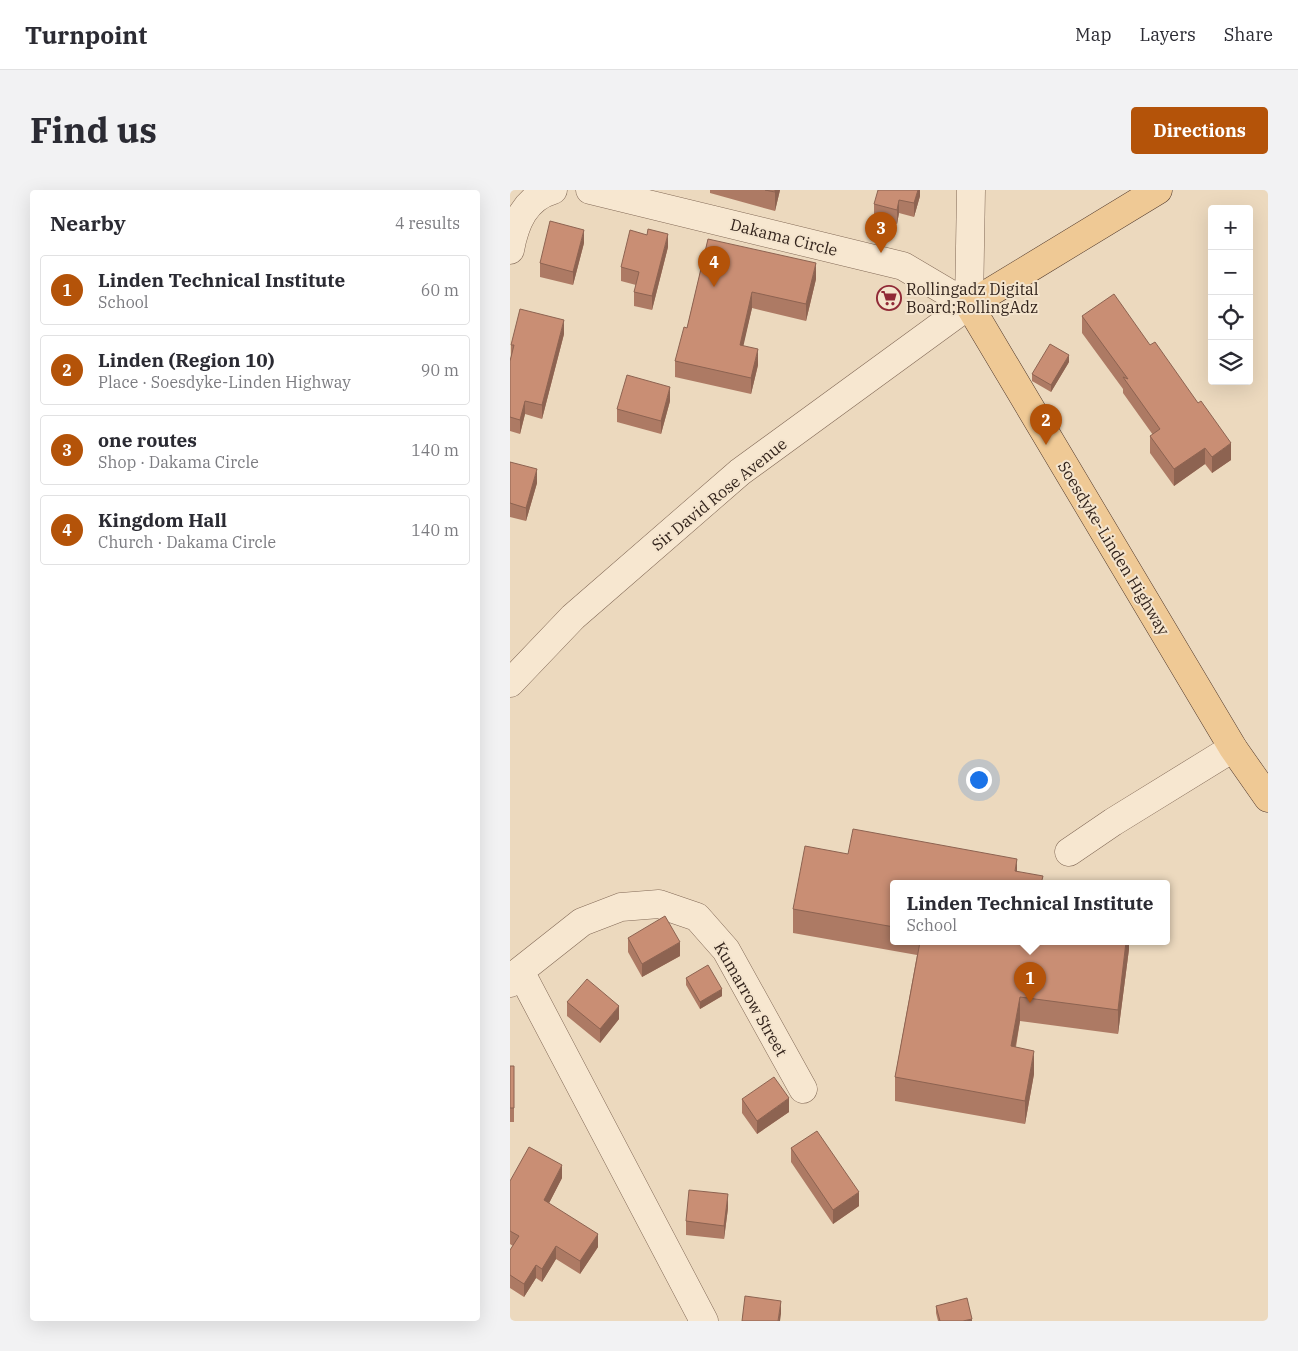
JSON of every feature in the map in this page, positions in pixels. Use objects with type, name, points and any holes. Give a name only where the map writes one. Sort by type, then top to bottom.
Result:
[{"type":"main road","points":[[969,305],[1158,190]]},
{"type":"main road","name":"Soesdyke-Linden Highway","points":[[969,305],[1233,748],[1266,788]]},
{"type":"street","points":[[510,250],[513,233],[524,208],[545,192],[553,190]]},
{"type":"street","name":"Dakama Circle","points":[[590,190],[903,266],[969,305]]},
{"type":"street","points":[[969,305],[971,190]]},
{"type":"street","name":"Sir David Rose Avenue","points":[[510,683],[573,617],[740,472],[969,305]]},
{"type":"street","points":[[1069,852],[1113,822],[1233,748]]},
{"type":"street","name":"Kumarrow Street","points":[[515,977],[582,922],[621,907],[659,904],[697,917],[726,950],[803,1089]]},
{"type":"street","points":[[515,977],[704,1321]]},
{"type":"building","points":[[878,190],[918,190],[914,203],[899,200],[897,210],[874,204]]},
{"type":"building","points":[[550,221],[584,230],[573,272],[540,263]]},
{"type":"building","points":[[648,229],[668,234],[652,296],[634,292],[639,272],[621,267],[630,230],[647,235]]},
{"type":"building","points":[[708,239],[816,263],[806,304],[752,292],[740,345],[758,349],[751,378],[675,361],[684,327],[687,328]]},
{"type":"building","points":[[1114,294],[1150,345],[1155,342],[1198,403],[1201,401],[1231,443],[1212,457],[1205,448],[1174,469],[1150,436],[1160,429],[1123,377],[1128,379],[1082,316]]},
{"type":"building","points":[[520,309],[564,320],[542,405],[525,401],[520,420],[510,417],[510,361],[514,345],[511,345]]},
{"type":"building","points":[[1050,344],[1069,355],[1051,385],[1032,374]]},
{"type":"building","points":[[627,375],[670,387],[661,421],[617,409]]},
{"type":"building","points":[[510,462],[537,469],[526,508],[510,503]]},
{"type":"building","points":[[853,829],[1017,859],[1015,871],[1043,876],[1042,880],[890,880],[890,926],[793,909],[805,846],[848,854]]},
{"type":"building","points":[[665,916],[680,942],[642,964],[628,938]]},
{"type":"building","points":[[919,945],[1126,945],[1118,1010],[1020,997],[1011,1046],[1034,1051],[1025,1101],[895,1077]]},
{"type":"building","points":[[708,965],[722,989],[700,1002],[686,978]]},
{"type":"building","points":[[587,979],[619,1006],[600,1029],[567,1002]]},
{"type":"building","points":[[510,1066],[514,1066],[514,1108],[510,1108]]},
{"type":"building","points":[[774,1077],[789,1098],[757,1121],[742,1099]]},
{"type":"building","points":[[817,1131],[859,1192],[833,1210],[791,1148]]},
{"type":"building","points":[[529,1147],[562,1165],[544,1200],[598,1234],[580,1261],[556,1246],[542,1269],[536,1265],[524,1284],[510,1275],[510,1250],[519,1236],[510,1231],[510,1181]]},
{"type":"building","points":[[689,1190],[728,1194],[724,1226],[686,1221]]},
{"type":"building","points":[[745,1296],[781,1301],[778,1321],[742,1321]]},
{"type":"building","points":[[967,1298],[972,1319],[940,1321],[936,1306]]},
{"type":"place","name":"one routes","points":[[881,253]]},
{"type":"place","name":"Kingdom Hall","points":[[714,287]]},
{"type":"place","name":"Rollingadz Digital Board;RollingAdz","points":[[889,298]]},
{"type":"place","name":"Linden (Region 10)","points":[[1046,445]]},
{"type":"place","name":"Linden Technical Institute","points":[[1030,1003]]}]
